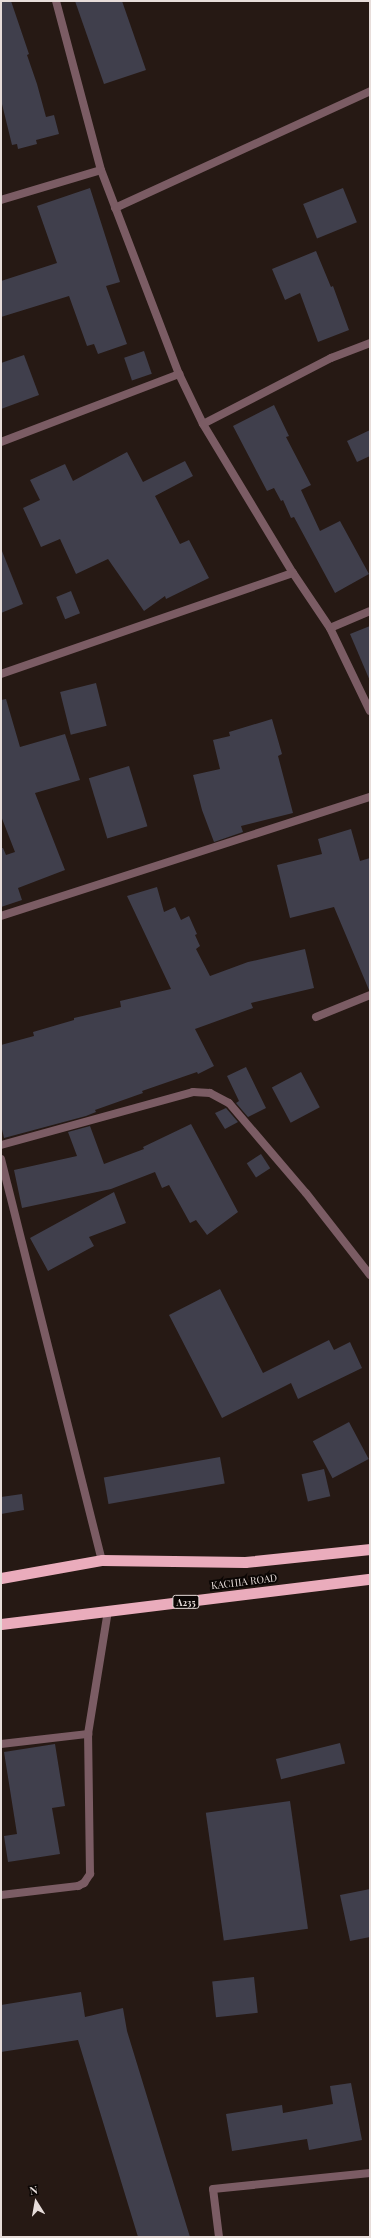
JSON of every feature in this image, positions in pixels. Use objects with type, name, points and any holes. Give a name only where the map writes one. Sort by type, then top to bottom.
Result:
[{"type":"highway","name":"KACHIA ROAD","points":[[1,1578],[102,1560],[245,1562],[370,1549]]},
{"type":"highway","name":"KACHIA ROAD","points":[[1,1624],[370,1579]]},
{"type":"street","points":[[56,1],[101,170],[179,374],[203,424],[293,573],[330,628],[370,712]]},
{"type":"street","points":[[116,208],[370,91]]},
{"type":"street","points":[[1,200],[101,170]]},
{"type":"street","points":[[203,424],[332,358],[370,343]]},
{"type":"street","points":[[1,442],[179,374]]},
{"type":"street","points":[[1,674],[293,573]]},
{"type":"street","points":[[330,628],[370,611]]},
{"type":"street","points":[[1,916],[370,797]]},
{"type":"street","points":[[316,1017],[370,995]]},
{"type":"street","points":[[1,1145],[193,1092],[210,1093],[229,1103],[306,1193],[370,1275]]},
{"type":"street","points":[[1,1159],[102,1560]]},
{"type":"street","points":[[1,1895],[78,1886],[88,1879],[90,1874],[88,1734],[108,1611]]},
{"type":"street","points":[[1,1744],[88,1734]]},
{"type":"street","points":[[219,2237],[213,2189],[370,2173]]},
{"type":"building","points":[[1,1],[11,1],[29,54],[27,55],[46,117],[54,115],[59,134],[36,140],[37,144],[18,149],[17,144],[12,145],[1,100]]},
{"type":"building","points":[[75,1],[122,1],[146,70],[104,84]]},
{"type":"building","points":[[90,188],[120,282],[106,286],[127,344],[98,354],[94,344],[87,346],[69,296],[1,317],[1,281],[57,263],[37,206]]},
{"type":"building","points":[[343,188],[357,222],[317,238],[303,204]]},
{"type":"building","points":[[316,251],[331,287],[333,286],[349,330],[318,342],[300,293],[285,300],[272,269]]},
{"type":"building","points":[[144,351],[152,374],[132,381],[124,358]]},
{"type":"building","points":[[24,355],[39,395],[1,409],[1,363]]},
{"type":"building","points":[[274,405],[289,436],[286,437],[311,485],[301,490],[320,531],[340,521],[369,574],[335,593],[294,517],[291,518],[283,500],[281,501],[274,488],[267,491],[233,426]]},
{"type":"building","points":[[370,430],[370,456],[357,462],[347,441]]},
{"type":"building","points":[[127,452],[143,482],[185,461],[193,476],[155,496],[180,544],[189,540],[209,578],[166,599],[165,596],[144,611],[108,559],[76,574],[60,539],[41,547],[23,508],[40,500],[30,480],[65,464],[73,481]]},
{"type":"building","points":[[2,551],[23,604],[1,613],[1,552]]},
{"type":"building","points":[[71,591],[80,613],[65,619],[56,597]]},
{"type":"building","points":[[370,626],[370,681],[350,634]]},
{"type":"building","points":[[96,683],[107,726],[71,735],[60,692]]},
{"type":"building","points":[[6,699],[20,747],[65,734],[80,780],[35,793],[65,870],[18,888],[22,900],[1,907],[1,848],[3,848],[6,855],[15,852],[1,816],[1,700]]},
{"type":"building","points":[[272,719],[282,754],[278,756],[293,813],[241,826],[243,832],[214,842],[202,810],[193,775],[220,769],[213,740],[230,736],[229,732]]},
{"type":"building","points":[[129,766],[147,826],[107,839],[89,778]]},
{"type":"building","points":[[351,829],[360,861],[370,858],[369,990],[334,907],[290,918],[277,865],[322,854],[318,839]]},
{"type":"building","points":[[157,887],[164,912],[175,907],[181,920],[189,916],[197,934],[195,935],[200,946],[196,949],[210,976],[248,962],[305,949],[314,988],[251,1003],[253,1008],[195,1029],[214,1066],[198,1074],[197,1072],[142,1091],[143,1093],[95,1110],[96,1112],[86,1116],[4,1138],[1,1125],[1,1045],[34,1036],[33,1032],[74,1020],[74,1018],[121,1007],[120,1001],[171,989],[127,896]]},
{"type":"building","points":[[246,1067],[266,1108],[248,1117],[236,1103],[239,1101],[227,1076]]},
{"type":"building","points":[[301,1072],[320,1107],[291,1123],[272,1087]]},
{"type":"building","points":[[226,1108],[238,1122],[225,1129],[215,1113]]},
{"type":"building","points":[[191,1124],[238,1212],[207,1235],[196,1220],[190,1223],[169,1185],[162,1188],[155,1172],[111,1189],[22,1208],[14,1170],[77,1156],[68,1132],[90,1126],[104,1164],[144,1149],[143,1147]]},
{"type":"building","points":[[261,1154],[270,1168],[256,1178],[247,1163]]},
{"type":"building","points":[[114,1192],[126,1223],[89,1237],[94,1246],[48,1271],[30,1238]]},
{"type":"building","points":[[220,1289],[263,1373],[329,1340],[334,1350],[350,1342],[362,1368],[298,1399],[291,1383],[222,1418],[169,1315]]},
{"type":"building","points":[[349,1422],[369,1459],[333,1478],[313,1441]]},
{"type":"building","points":[[220,1457],[225,1484],[108,1504],[104,1477]]},
{"type":"building","points":[[324,1469],[330,1496],[308,1501],[302,1474]]},
{"type":"building","points":[[22,1494],[24,1510],[1,1514],[1,1497]]},
{"type":"building","points":[[340,1743],[345,1763],[281,1779],[276,1759]]},
{"type":"building","points":[[55,1744],[65,1806],[52,1808],[60,1854],[8,1862],[4,1836],[17,1834],[4,1752]]},
{"type":"building","points":[[290,1801],[308,1929],[224,1941],[206,1813]]},
{"type":"building","points":[[370,1889],[370,1937],[350,1941],[340,1895]]},
{"type":"building","points":[[254,1977],[258,2013],[216,2017],[212,1981]]},
{"type":"building","points":[[81,1992],[85,2017],[123,2008],[127,2031],[190,2237],[138,2237],[78,2040],[1,2052],[1,2005]]},
{"type":"building","points":[[351,2083],[362,2140],[309,2150],[307,2139],[232,2151],[226,2114],[282,2105],[283,2113],[333,2104],[330,2086]]}]
